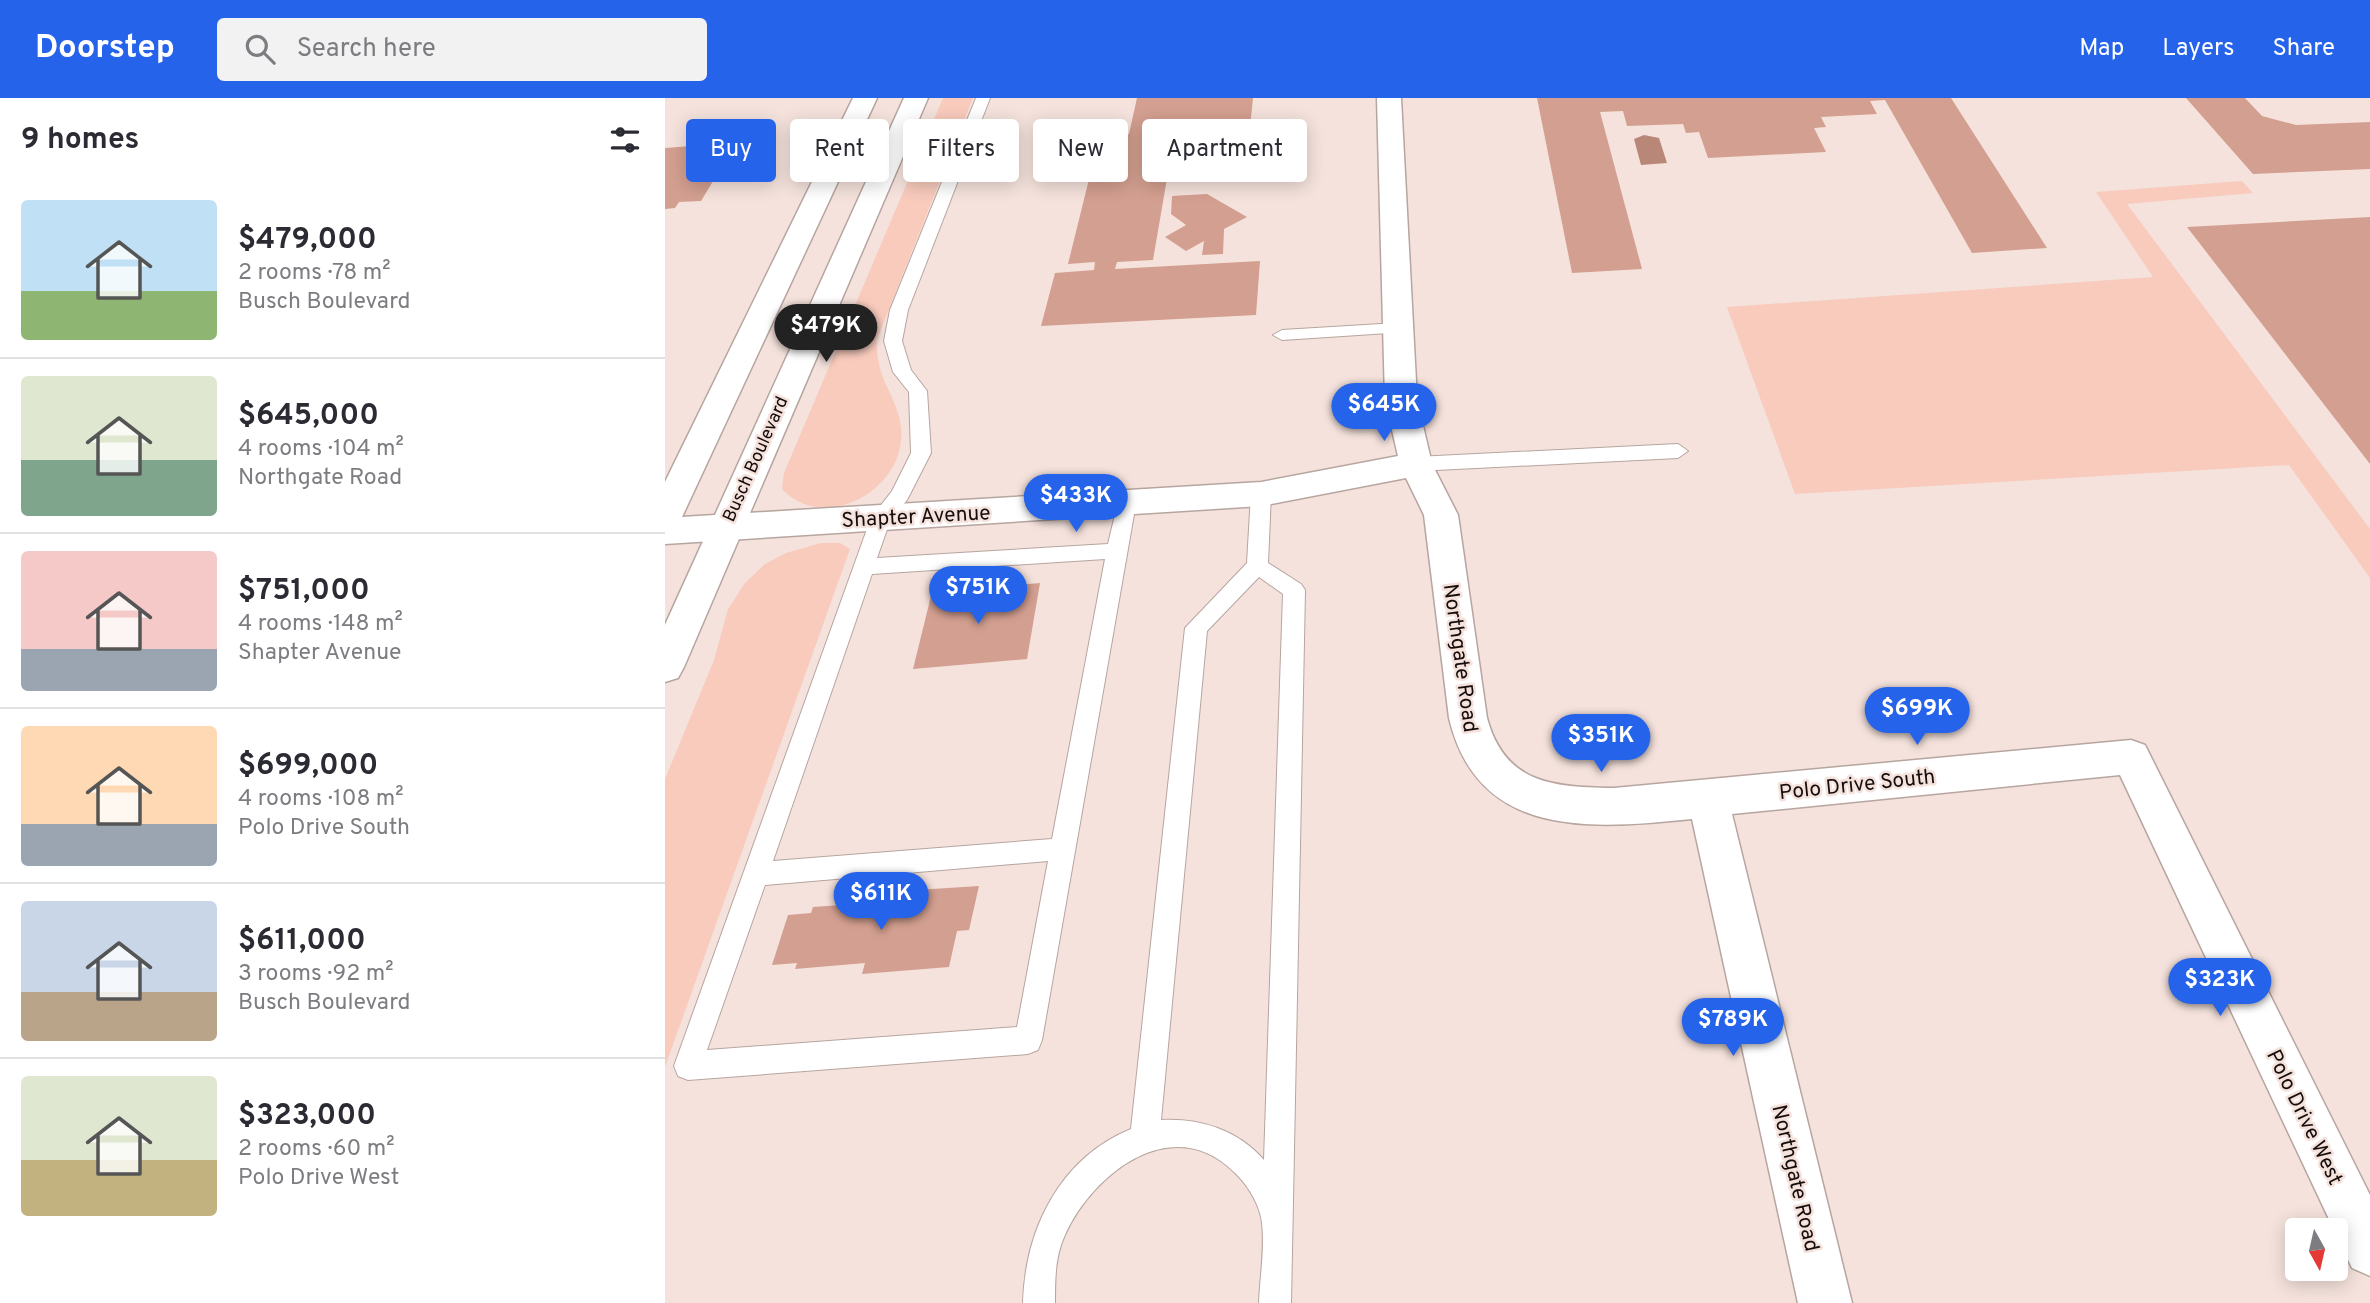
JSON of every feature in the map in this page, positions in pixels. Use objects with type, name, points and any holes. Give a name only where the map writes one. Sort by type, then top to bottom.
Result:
[{"type":"street","points":[[665,517],[865,98]]},
{"type":"street","name":"Busch Boulevard","points":[[665,667],[916,98]]},
{"type":"street","name":"Northgate Road","points":[[1389,98],[1401,400],[1416,464],[1440,515],[1472,740],[1485,763],[1506,783],[1529,796],[1563,805],[1708,799],[1825,1303]]},
{"type":"street","name":"Shapter Avenue","points":[[665,531],[1261,494],[1315,486],[1416,464]]},
{"type":"street","name":"Polo Drive South","points":[[1708,799],[2131,757]]},
{"type":"street","name":"Polo Drive West","points":[[2131,757],[2370,1250]]},
{"type":"lane","points":[[983,98],[899,310],[893,341],[902,372],[918,391],[921,453],[901,495],[881,518],[688,1066],[1028,1040],[1126,503]]},
{"type":"lane","points":[[1282,335],[1398,328]]},
{"type":"lane","points":[[1416,464],[1678,451]]},
{"type":"lane","points":[[1145,1138],[1196,628],[1257,566],[1261,494]]},
{"type":"lane","points":[[864,568],[1117,551]]},
{"type":"lane","points":[[1257,566],[1294,590],[1275,1303]]},
{"type":"lane","points":[[755,874],[1063,849]]},
{"type":"lane","points":[[1039,1303],[1037,1286],[1042,1247],[1058,1210],[1082,1178],[1112,1153],[1145,1138],[1178,1133],[1210,1138],[1238,1153],[1260,1177],[1273,1208],[1277,1246],[1270,1285],[1261,1303]]},
{"type":"shaded area","points":[[943,98],[973,98],[965,119],[934,119]]},
{"type":"shaded area","points":[[1644,135],[1659,138],[1667,163],[1641,165],[1634,139]]},
{"type":"shaded area","points":[[2242,181],[2253,193],[2127,204],[2370,529],[2370,578],[2289,465],[1795,494],[1727,307],[2153,277],[2096,192]]},
{"type":"shaded area","points":[[907,182],[940,182],[877,339],[879,365],[899,415],[901,427],[900,449],[891,469],[878,486],[860,498],[840,506],[820,507],[800,502],[782,489],[784,473]]},
{"type":"shaded area","points":[[821,543],[840,543],[850,549],[665,1067],[665,779],[714,660],[728,609],[745,583],[765,564],[786,553]]},
{"type":"building","points":[[1137,98],[1253,98],[1251,119],[1142,119],[1142,182],[1166,182],[1153,260],[1117,262],[1115,269],[1260,261],[1256,315],[1041,326],[1055,273],[1094,270],[1095,262],[1068,264],[1088,182],[1128,182],[1129,134]]},
{"type":"building","points":[[1537,98],[1951,98],[2047,248],[1972,253],[1885,100],[1870,101],[1877,114],[1821,117],[1826,127],[1814,128],[1826,152],[1708,158],[1699,132],[1686,133],[1683,124],[1627,126],[1623,111],[1600,112],[1642,269],[1572,273]]},
{"type":"building","points":[[2186,98],[2245,98],[2262,116],[2296,125],[2370,122],[2370,169],[2253,174]]},
{"type":"building","points":[[686,146],[686,182],[713,182],[701,201],[679,202],[675,208],[665,209],[665,148]]},
{"type":"building","points":[[1207,194],[1247,217],[1224,229],[1223,254],[1202,255],[1204,241],[1186,251],[1165,237],[1186,225],[1171,214],[1172,196]]},
{"type":"building","points":[[2370,217],[2370,464],[2187,227]]},
{"type":"building","points":[[1040,583],[1027,659],[913,669],[932,592]]},
{"type":"building","points":[[979,886],[969,930],[957,931],[949,967],[862,974],[865,963],[795,969],[797,963],[772,965],[788,915],[811,913],[813,907],[883,902],[885,892]]}]
